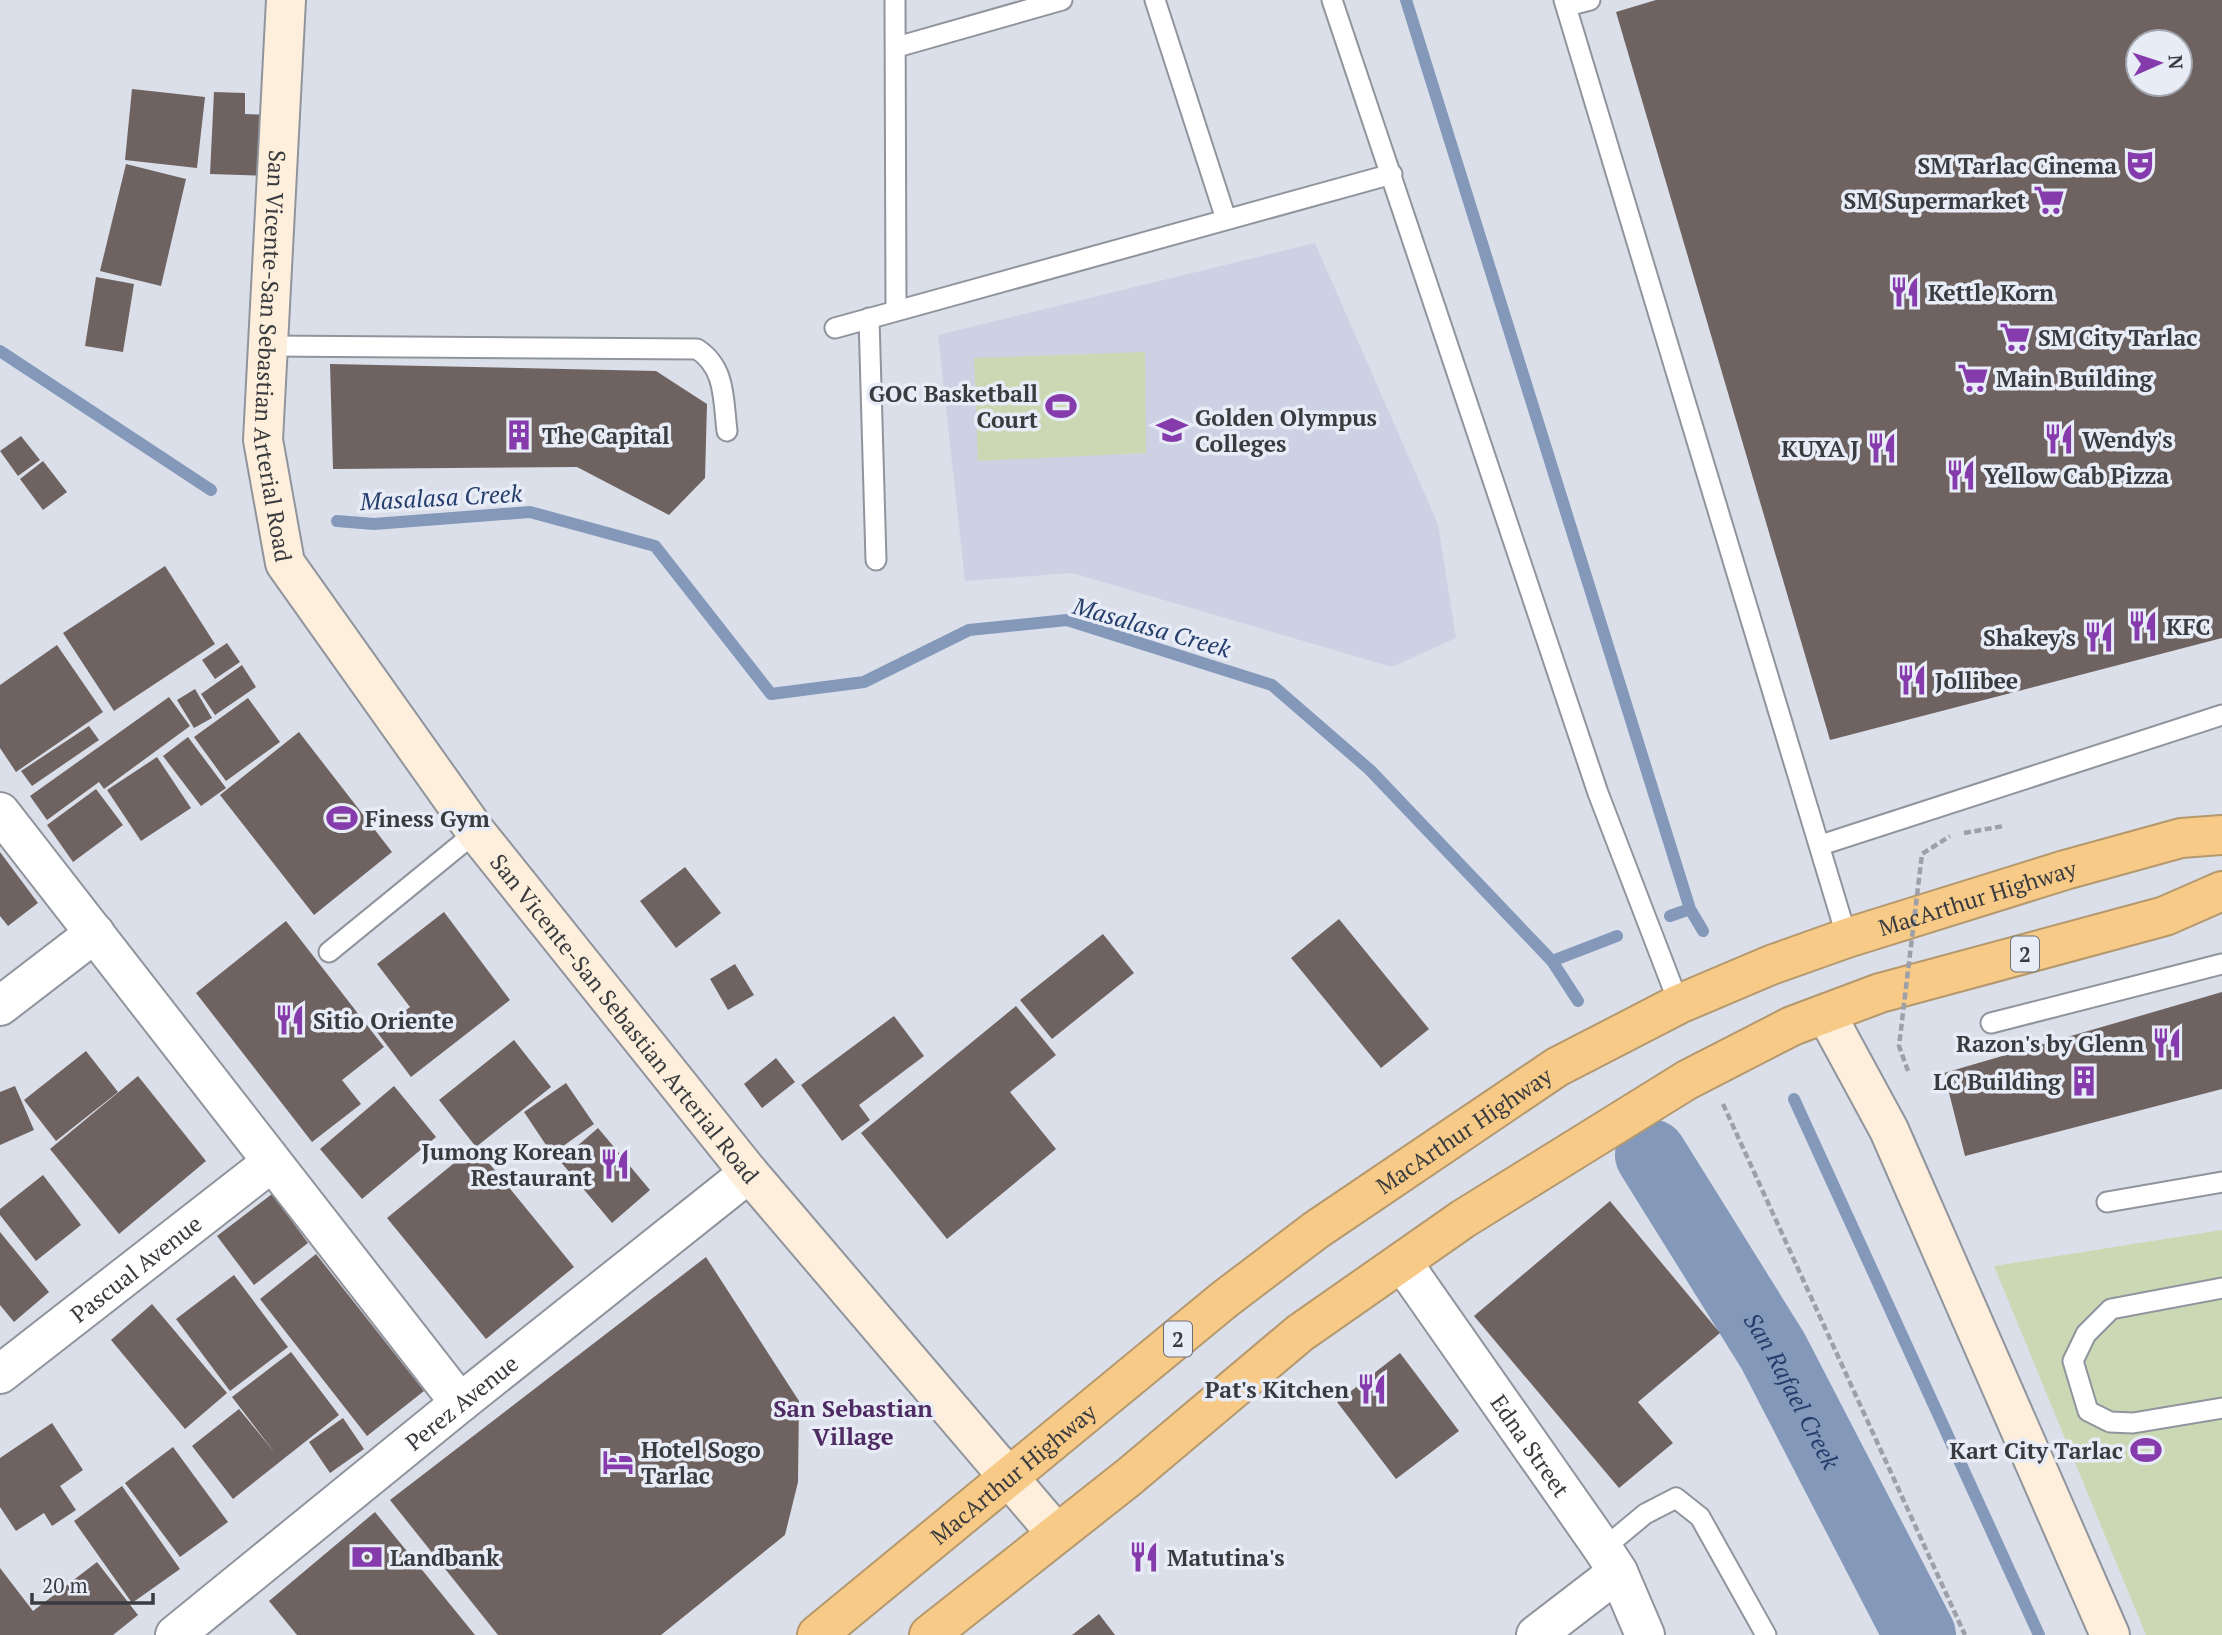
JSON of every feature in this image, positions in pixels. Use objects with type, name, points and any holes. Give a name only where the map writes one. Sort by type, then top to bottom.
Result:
[{"type":"highway","name":"MacArthur Highway","points":[[817,1635],[1225,1300],[1316,1230],[1557,1067],[1679,1004],[1771,965],[1847,938],[2065,870],[2181,838],[2222,835]]},
{"type":"highway","name":"2","points":[[929,1635],[1129,1477],[1300,1333],[1463,1219],[1707,1069],[1792,1026],[1881,993],[2165,915],[2222,891]]},
{"type":"street","name":"San Vicente-San Sebastian Arterial Road","points":[[286,0],[263,440],[285,563],[476,831],[749,1173],[1056,1533]]},
{"type":"street","points":[[0,812],[460,1402]]},
{"type":"street","points":[[0,1006],[96,933]]},
{"type":"street","points":[[1826,1014],[1889,1130],[2110,1635]]},
{"type":"street","name":"Pascual Avenue","points":[[0,1374],[271,1163]]},
{"type":"street","name":"Perez Avenue","points":[[175,1635],[460,1402],[749,1173]]},
{"type":"street","name":"Edna Street","points":[[1402,1262],[1611,1561],[1646,1635]]},
{"type":"street","points":[[1536,1635],[1611,1561]]},
{"type":"lane","points":[[895,0],[896,311]]},
{"type":"lane","points":[[897,47],[1062,0]]},
{"type":"lane","points":[[1155,0],[1226,219]]},
{"type":"lane","points":[[1332,0],[1598,793],[1679,1004]]},
{"type":"lane","points":[[1590,0],[1566,3],[1847,938]]},
{"type":"lane","points":[[835,328],[1392,174]]},
{"type":"lane","points":[[869,318],[876,560]]},
{"type":"lane","points":[[268,346],[697,349],[709,358],[720,374],[727,431]]},
{"type":"lane","points":[[1821,845],[2222,715]]},
{"type":"lane","points":[[329,952],[476,831]]},
{"type":"lane","points":[[1991,1023],[2222,964]]},
{"type":"lane","points":[[2107,1202],[2222,1182]]},
{"type":"lane","points":[[2222,1288],[2111,1309],[2086,1334],[2073,1361],[2088,1410],[2110,1422],[2133,1423],[2222,1408]]},
{"type":"lane","points":[[1611,1561],[1645,1514],[1676,1498],[1700,1517],[1766,1635]]},
{"type":"path","points":[[1908,1071],[1899,1046],[1922,854],[1950,836],[2004,826]]},
{"type":"path","points":[[1707,1069],[1965,1635]]},
{"type":"shaded area","name":"Golden Olympus Colleges","points":[[1315,243],[1438,524],[1456,638],[1392,667],[1072,573],[965,581],[938,335]]},
{"type":"green space","name":"GOC Basketball Court","points":[[1145,352],[1146,453],[978,461],[974,358]]},
{"type":"green space","name":"Kart City Tarlac","points":[[2222,1230],[2222,1635],[2146,1635],[1994,1266]]},
{"type":"building","name":"Main Building","points":[[1656,0],[2222,0],[2222,638],[1830,740],[1616,12]]},
{"type":"building","points":[[132,89],[205,97],[197,168],[125,160]]},
{"type":"building","points":[[214,92],[245,93],[245,114],[270,115],[268,176],[210,174]]},
{"type":"building","points":[[126,164],[186,179],[161,286],[100,271]]},
{"type":"building","points":[[96,277],[134,284],[123,352],[85,346]]},
{"type":"building","name":"The Capital","points":[[330,364],[656,371],[707,404],[705,478],[669,515],[577,467],[333,469]]},
{"type":"building","points":[[21,436],[40,460],[18,476],[0,451]]},
{"type":"building","points":[[43,461],[67,492],[43,510],[20,479]]},
{"type":"building","points":[[165,566],[215,644],[114,711],[63,633]]},
{"type":"building","points":[[227,643],[240,662],[215,679],[202,660]]},
{"type":"building","points":[[57,645],[103,712],[16,772],[0,748],[0,685]]},
{"type":"building","points":[[242,665],[256,687],[215,715],[201,694]]},
{"type":"building","points":[[195,689],[212,718],[194,728],[177,700]]},
{"type":"building","points":[[169,697],[190,726],[104,789],[99,782],[47,820],[30,796]]},
{"type":"building","points":[[248,698],[280,742],[226,781],[194,737]]},
{"type":"building","points":[[89,726],[99,740],[32,786],[21,771]]},
{"type":"building","points":[[299,732],[392,852],[314,915],[220,795]]},
{"type":"building","points":[[188,737],[226,788],[201,806],[163,756]]},
{"type":"building","points":[[157,757],[191,808],[141,841],[107,790]]},
{"type":"building","points":[[96,789],[123,825],[73,862],[47,825]]},
{"type":"building","points":[[0,852],[38,903],[8,926],[0,916]]},
{"type":"building","points":[[685,867],[721,913],[676,948],[640,901]]},
{"type":"building","points":[[444,912],[510,1000],[411,1077],[377,1032],[410,1007],[377,964]]},
{"type":"building","points":[[1339,919],[1429,1029],[1381,1068],[1291,958]]},
{"type":"building","name":"Sitio Oriente","points":[[286,921],[384,1047],[342,1080],[361,1104],[312,1142],[196,993]]},
{"type":"building","points":[[1103,934],[1134,973],[1052,1039],[1020,1000]]},
{"type":"building","points":[[735,964],[754,995],[728,1010],[710,979]]},
{"type":"building","name":"LC Building","points":[[2222,992],[2222,1089],[1965,1156],[1944,1073]]},
{"type":"building","points":[[1016,1006],[1056,1055],[1010,1092],[1056,1149],[947,1239],[861,1133]]},
{"type":"building","points":[[894,1016],[924,1056],[859,1105],[870,1120],[842,1141],[801,1085]]},
{"type":"building","points":[[514,1040],[551,1087],[476,1147],[439,1100]]},
{"type":"building","points":[[86,1051],[118,1092],[56,1141],[24,1100]]},
{"type":"building","points":[[776,1058],[795,1082],[762,1108],[744,1084]]},
{"type":"building","points":[[138,1076],[206,1161],[119,1234],[50,1149]]},
{"type":"building","points":[[566,1083],[594,1124],[552,1154],[524,1112]]},
{"type":"building","points":[[15,1086],[34,1130],[0,1145],[0,1092]]},
{"type":"building","points":[[394,1086],[436,1137],[362,1199],[320,1149]]},
{"type":"building","points":[[598,1128],[650,1190],[612,1223],[560,1161]]},
{"type":"building","points":[[475,1146],[574,1267],[486,1339],[387,1218]]},
{"type":"building","points":[[43,1175],[81,1225],[36,1261],[0,1215],[0,1209]]},
{"type":"building","points":[[272,1194],[308,1243],[254,1285],[217,1236]]},
{"type":"building","points":[[1610,1201],[1720,1333],[1638,1402],[1673,1443],[1619,1488],[1474,1316]]},
{"type":"building","points":[[0,1232],[49,1292],[14,1322],[0,1305]]},
{"type":"building","points":[[316,1254],[424,1391],[367,1436],[260,1299]]},
{"type":"building","name":"Hotel Sogo Tarlac","points":[[706,1257],[799,1401],[798,1482],[785,1535],[661,1635],[498,1635],[390,1500]]},
{"type":"building","points":[[234,1275],[288,1347],[230,1391],[176,1319]]},
{"type":"building","points":[[152,1304],[227,1393],[185,1429],[111,1340]]},
{"type":"building","points":[[291,1352],[339,1415],[233,1499],[192,1446],[239,1409],[275,1453],[232,1397]]},
{"type":"building","points":[[1400,1353],[1459,1431],[1396,1479],[1337,1402]]},
{"type":"building","points":[[343,1418],[364,1449],[330,1473],[309,1442]]},
{"type":"building","points":[[52,1423],[83,1470],[60,1486],[76,1510],[52,1526],[44,1513],[16,1531],[0,1507],[0,1458]]},
{"type":"building","points":[[173,1447],[228,1522],[180,1557],[125,1483]]},
{"type":"building","points":[[122,1486],[180,1569],[132,1603],[74,1521]]},
{"type":"building","name":"Landbank","points":[[375,1512],[475,1635],[297,1635],[269,1601]]},
{"type":"building","points":[[97,1562],[138,1615],[113,1635],[0,1635],[0,1568],[33,1611]]},
{"type":"building","points":[[1099,1614],[1115,1635],[1072,1635]]},
{"type":"waterway","points":[[1406,0],[1690,909],[1703,931]]},
{"type":"waterway","name":"Masalasa Creek","points":[[0,351],[211,490]]},
{"type":"waterway","name":"Masalasa Creek","points":[[337,521],[374,524],[530,512],[655,546],[771,694],[864,682],[969,630],[1067,620],[1272,685],[1370,770],[1552,961],[1578,1001]]},
{"type":"waterway","points":[[1670,916],[1690,909]]},
{"type":"waterway","points":[[1552,961],[1617,936]]},
{"type":"waterway","points":[[1794,1099],[2039,1635]]},
{"type":"waterway","name":"San Rafael Creek","points":[[1651,1155],[1773,1351],[1920,1635]]},
{"type":"place","name":"SM Tarlac Cinema","points":[[2140,165]]},
{"type":"place","name":"SM Supermarket","points":[[2049,200]]},
{"type":"place","name":"Kettle Korn","points":[[1905,292]]},
{"type":"place","name":"SM City Tarlac","points":[[2015,337]]},
{"type":"place","name":"Main Building","points":[[1973,378]]},
{"type":"place","name":"GOC Basketball Court","points":[[1061,406]]},
{"type":"place","name":"Golden Olympus Colleges","points":[[1172,430]]},
{"type":"place","name":"The Capital","points":[[519,435]]},
{"type":"place","name":"Wendy's","points":[[2059,439]]},
{"type":"place","name":"KUYA J","points":[[1882,448]]},
{"type":"place","name":"Yellow Cab Pizza","points":[[1961,475]]},
{"type":"place","name":"KFC","points":[[2143,626]]},
{"type":"place","name":"Shakey's","points":[[2099,637]]},
{"type":"place","name":"Jollibee","points":[[1912,680]]},
{"type":"place","name":"Finess Gym","points":[[342,818]]},
{"type":"place","name":"Sitio Oriente","points":[[290,1020]]},
{"type":"place","name":"Razon's by Glenn","points":[[2167,1043]]},
{"type":"place","name":"LC Building","points":[[2084,1081]]},
{"type":"place","name":"Jumong Korean Restaurant","points":[[615,1164]]},
{"type":"place","name":"Pat's Kitchen","points":[[1372,1389]]},
{"type":"place","name":"Kart City Tarlac","points":[[2146,1450]]},
{"type":"place","name":"Hotel Sogo Tarlac","points":[[618,1462]]},
{"type":"place","name":"Landbank","points":[[367,1557]]},
{"type":"place","name":"Matutina's","points":[[1144,1557]]},
{"type":"district","name":"San Sebastian Village","points":[[853,1422]]}]
